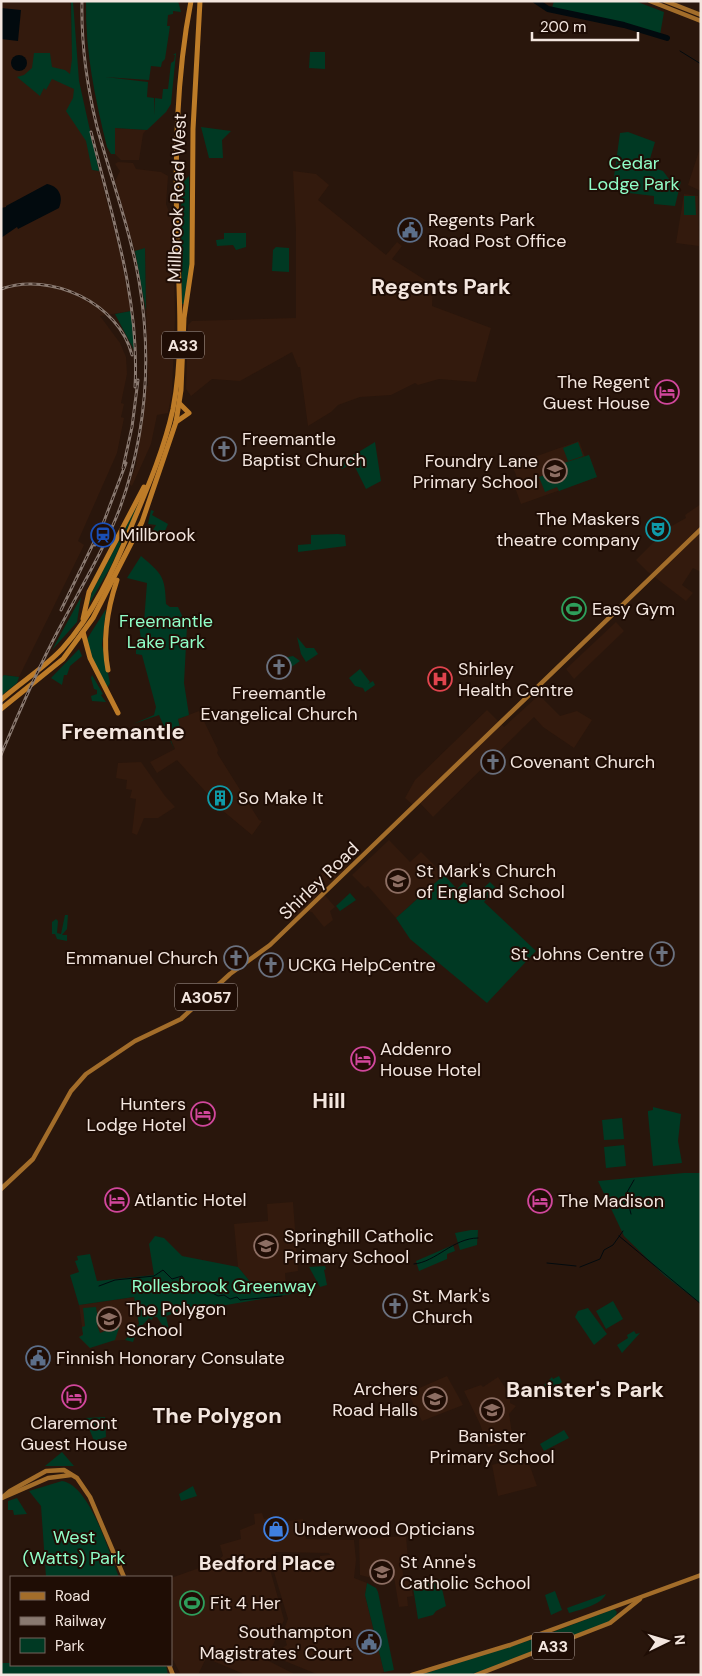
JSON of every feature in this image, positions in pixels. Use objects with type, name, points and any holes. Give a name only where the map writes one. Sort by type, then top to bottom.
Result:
[{"type":"highway","name":"Millbrook Road West","points":[[1,700],[43,666],[75,633],[94,604],[126,539],[165,438],[176,388],[179,312],[177,154],[182,61],[191,1]]},
{"type":"highway","name":"Millbrook Road West","points":[[1,710],[56,665],[75,645],[93,618],[122,565],[145,514],[176,422],[180,404],[184,318],[192,264],[193,129],[200,1]]},
{"type":"highway","points":[[176,422],[189,413],[180,404]]},
{"type":"highway","points":[[118,713],[87,650],[83,632],[84,611],[89,592],[97,575],[153,471]]},
{"type":"highway","points":[[108,670],[105,648],[106,623],[111,597],[122,565]]},
{"type":"main road","points":[[650,1],[701,21]]},
{"type":"main road","points":[[665,1],[701,15]]},
{"type":"main road","name":"Shirley Road","points":[[2,1190],[33,1159],[71,1091],[86,1074],[135,1041],[181,1019],[230,974],[270,945],[701,529]]},
{"type":"main road","points":[[2,1498],[18,1486],[50,1470],[64,1470],[86,1488],[125,1576]]},
{"type":"main road","points":[[2,1498],[48,1478],[71,1475]]},
{"type":"main road","name":"A33","points":[[412,1675],[496,1650],[701,1575]]},
{"type":"main road","name":"A33","points":[[476,1675],[610,1623],[641,1598]]},
{"type":"shaded area","points":[[1,1],[70,1],[73,69],[92,153],[93,170],[99,171],[120,253],[131,311],[100,316],[120,343],[126,357],[127,374],[121,403],[124,404],[121,417],[124,418],[117,453],[78,541],[84,545],[19,677],[4,675],[1,678]]},
{"type":"shaded area","points":[[1,8],[21,10],[18,41],[1,39]]},
{"type":"shaded area","points":[[16,55],[22,55],[27,60],[25,69],[16,71],[11,66],[11,60]]},
{"type":"shaded area","points":[[115,128],[146,130],[143,134],[139,160],[121,160],[115,154]]},
{"type":"shaded area","points":[[701,145],[701,191],[688,185]]},
{"type":"shaded area","points":[[118,162],[133,163],[136,169],[161,172],[168,176],[166,204],[173,223],[175,318],[172,392],[168,413],[157,415],[151,444],[132,486],[129,484],[136,466],[146,386],[148,386],[145,249],[135,251],[115,181],[120,171],[115,164]]},
{"type":"shaded area","points":[[293,171],[316,174],[329,185],[318,200],[386,255],[397,242],[402,246],[392,259],[433,285],[432,306],[491,328],[476,382],[439,379],[418,385],[415,383],[391,395],[360,397],[338,405],[331,412],[308,426],[300,367],[298,367],[292,352],[240,381],[212,379],[191,396],[186,389],[188,325],[192,321],[296,318],[296,231]]},
{"type":"shaded area","points":[[47,184],[55,187],[61,196],[59,208],[18,229],[17,227],[1,238],[1,208]]},
{"type":"shaded area","points":[[684,194],[698,196],[699,246],[676,243]]},
{"type":"shaded area","name":"Foundry Lane Primary School","points":[[579,441],[585,457],[589,455],[597,477],[521,504],[513,482],[518,480],[512,465]]},
{"type":"shaded area","points":[[701,504],[701,572],[693,568],[682,585],[693,593],[686,601],[648,572],[636,560],[668,528],[686,518],[685,515]]},
{"type":"shaded area","points":[[616,622],[624,631],[574,679],[566,669]]},
{"type":"shaded area","points":[[539,695],[560,716],[577,711],[592,720],[574,748],[543,727],[534,717],[433,817],[419,802],[414,806],[405,798],[415,780],[487,710],[504,727]]},
{"type":"shaded area","points":[[199,711],[218,750],[217,753],[259,820],[262,821],[252,835],[222,810],[177,760],[157,773],[150,762],[175,749],[169,735],[180,728],[178,719]]},
{"type":"shaded area","points":[[141,762],[175,807],[158,818],[144,818],[137,835],[132,833],[136,799],[130,798],[132,790],[126,789],[127,780],[116,778],[118,763]]},
{"type":"shaded area","name":"St Mark's Church of England School","points":[[389,840],[410,862],[421,852],[444,875],[396,918],[368,886],[365,888],[352,875]]},
{"type":"shaded area","points":[[342,854],[351,864],[322,892],[335,907],[330,911],[333,920],[324,927],[312,912],[305,911],[295,919],[284,908]]},
{"type":"shaded area","name":"Springhill Catholic Primary School","points":[[293,1202],[298,1271],[285,1273],[286,1285],[268,1288],[252,1284],[238,1267],[234,1224],[268,1221],[267,1204]]},
{"type":"shaded area","name":"The Polygon School","points":[[134,1297],[139,1324],[125,1340],[107,1341],[90,1348],[79,1337],[83,1334],[79,1305]]},
{"type":"shaded area","name":"Archers Road Halls","points":[[447,1376],[463,1405],[422,1421],[408,1393]]},
{"type":"shaded area","name":"Banister Primary School","points":[[498,1377],[510,1395],[510,1403],[516,1406],[509,1414],[513,1440],[488,1447],[480,1424],[464,1391],[481,1385],[483,1387]]},
{"type":"shaded area","points":[[526,1455],[537,1486],[498,1496],[492,1465]]},
{"type":"shaded area","points":[[262,1513],[264,1519],[275,1517],[281,1522],[303,1519],[306,1539],[354,1540],[356,1560],[354,1578],[367,1583],[365,1595],[384,1672],[376,1675],[319,1675],[275,1657],[273,1654],[287,1645],[283,1632],[288,1619],[271,1562],[319,1563],[320,1556],[330,1555],[329,1553],[275,1552],[275,1557],[267,1558],[284,1620],[272,1647],[263,1658],[296,1675],[246,1675],[206,1658],[198,1675],[181,1675],[172,1658],[172,1578],[216,1562],[223,1556],[220,1545],[241,1539],[240,1530],[255,1524],[254,1514]]},
{"type":"shaded area","name":"St Anne's Catholic School","points":[[406,1536],[408,1560],[401,1561],[404,1581],[410,1580],[413,1596],[407,1597],[408,1606],[399,1607],[394,1577],[376,1579],[360,1575],[359,1539]]},
{"type":"green space","points":[[71,1],[73,1],[79,81],[99,171],[92,170],[86,141],[66,111],[73,98],[74,89],[52,79],[40,96],[17,77],[24,75],[32,68],[34,53],[50,53],[52,67],[65,70],[70,74],[72,59]]},
{"type":"green space","points":[[86,1],[178,1],[181,12],[173,11],[173,14],[168,15],[167,26],[170,26],[165,59],[161,67],[151,66],[149,80],[105,77],[148,82],[147,97],[154,98],[154,115],[155,98],[162,99],[163,89],[168,89],[171,63],[174,61],[175,55],[173,55],[176,53],[171,104],[166,112],[147,130],[115,128],[115,154],[111,154],[107,147],[95,92],[87,38]]},
{"type":"green space","points":[[554,1],[635,1],[664,12],[660,35],[624,24],[558,10],[552,8]]},
{"type":"green space","points":[[310,52],[325,52],[325,69],[309,68]]},
{"type":"green space","points":[[201,127],[231,131],[222,140],[223,158],[209,158]]},
{"type":"green space","name":"Cedar Lodge Park","points":[[628,132],[655,142],[649,162],[656,164],[657,169],[663,171],[669,179],[681,181],[675,206],[654,204],[654,196],[612,191],[620,133]]},
{"type":"green space","points":[[189,176],[190,264],[184,304],[182,304],[181,207],[184,181]]},
{"type":"green space","points":[[684,196],[695,196],[696,215],[684,215]]},
{"type":"green space","points":[[224,233],[246,233],[246,247],[236,250],[233,245],[217,246],[216,240],[224,239]]},
{"type":"green space","points":[[276,247],[289,248],[289,272],[272,271],[273,250]]},
{"type":"green space","points":[[145,248],[146,311],[135,251]]},
{"type":"green space","points":[[131,311],[134,350],[115,314]]},
{"type":"green space","points":[[375,442],[381,481],[366,489],[353,463],[342,469],[339,464]]},
{"type":"green space","points":[[578,442],[583,456],[568,461],[563,448]]},
{"type":"green space","points":[[589,455],[597,477],[559,491],[557,487],[545,492],[539,477],[553,472],[551,467]]},
{"type":"green space","points":[[141,498],[111,566],[88,606],[92,592]]},
{"type":"green space","points":[[151,510],[154,511],[152,515],[168,524],[163,536],[153,530],[156,525],[148,524]]},
{"type":"green space","points":[[311,535],[345,535],[346,546],[298,552],[298,545],[311,544]]},
{"type":"green space","name":"Freemantle Lake Park","points":[[141,556],[161,576],[165,587],[166,604],[170,607],[178,607],[187,626],[184,683],[189,715],[178,719],[180,728],[169,735],[174,749],[159,715],[133,724],[154,715],[156,707],[142,655],[136,654],[136,648],[142,646],[139,625],[144,622],[147,583],[127,578]]},
{"type":"green space","points":[[81,597],[77,622],[52,650]]},
{"type":"green space","points":[[106,609],[102,645],[110,683],[107,688],[92,658],[87,639]]},
{"type":"green space","points":[[297,637],[306,648],[314,648],[318,654],[306,662],[301,654]]},
{"type":"green space","points":[[79,649],[82,656],[70,666],[67,675],[64,675],[62,685],[51,678]]},
{"type":"green space","points":[[293,656],[300,661],[287,670],[288,673],[283,674],[283,658]]},
{"type":"green space","points":[[360,669],[370,682],[368,684],[373,681],[375,685],[365,692],[363,688],[355,686],[349,678]]},
{"type":"green space","points":[[4,675],[19,677],[17,683],[1,696],[1,678]]},
{"type":"green space","points":[[92,675],[106,702],[92,701],[91,696],[97,694],[97,690],[94,689]]},
{"type":"green space","points":[[444,875],[457,889],[464,882],[477,894],[490,882],[496,888],[484,902],[536,951],[487,1003],[410,939],[396,918]]},
{"type":"green space","points":[[350,893],[356,900],[340,911],[336,906]]},
{"type":"green space","points":[[65,915],[68,915],[67,929],[62,935],[67,935],[67,941],[57,939],[55,934],[52,934],[52,922],[56,919],[58,921],[57,933],[61,934]]},
{"type":"green space","points":[[653,1107],[681,1114],[678,1141],[682,1163],[653,1166],[648,1111],[653,1110]]},
{"type":"green space","points":[[622,1118],[624,1139],[604,1140],[602,1120]]},
{"type":"green space","points":[[624,1145],[626,1166],[606,1168],[604,1147]]},
{"type":"green space","points":[[701,1173],[701,1304],[664,1275],[624,1236],[598,1181]]},
{"type":"green space","points":[[478,1230],[477,1245],[460,1250],[455,1233]]},
{"type":"green space","name":"Rollesbrook Greenway","points":[[155,1236],[164,1238],[182,1256],[238,1267],[252,1284],[268,1288],[296,1284],[297,1293],[166,1316],[171,1339],[157,1317],[153,1317],[152,1320],[149,1318],[137,1331],[133,1342],[125,1340],[139,1324],[134,1297],[79,1305],[70,1275],[79,1272],[75,1261],[78,1260],[77,1256],[90,1254],[97,1281],[154,1275],[149,1244]]},
{"type":"green space","points":[[453,1245],[455,1251],[447,1254],[447,1259],[419,1271],[416,1261]]},
{"type":"green space","points":[[325,1266],[327,1285],[320,1287],[309,1267]]},
{"type":"green space","points":[[613,1301],[623,1319],[606,1329],[596,1311]]},
{"type":"green space","points":[[96,1307],[99,1325],[97,1325],[100,1333],[120,1325],[115,1340],[90,1348],[79,1337],[83,1335],[82,1327],[85,1326],[83,1308]]},
{"type":"green space","points":[[588,1308],[607,1334],[594,1345],[575,1317],[578,1311]]},
{"type":"green space","points":[[634,1331],[636,1334],[640,1333],[622,1353],[617,1345],[628,1338],[627,1335]]},
{"type":"green space","points":[[559,1376],[562,1382],[544,1395],[540,1389],[552,1377],[553,1379]]},
{"type":"green space","points":[[105,1417],[106,1437],[94,1441],[85,1418]]},
{"type":"green space","points":[[564,1430],[569,1438],[544,1451],[540,1444]]},
{"type":"green space","points":[[62,1452],[74,1466],[45,1466]]},
{"type":"green space","name":"West (Watts) Park","points":[[62,1481],[72,1485],[90,1507],[119,1576],[46,1576],[41,1506],[29,1491]]},
{"type":"green space","points":[[193,1486],[197,1496],[181,1501],[179,1494]]},
{"type":"green space","points":[[17,1498],[27,1514],[14,1515],[13,1510],[8,1510],[8,1501]]},
{"type":"green space","points":[[440,1580],[446,1606],[436,1611],[433,1615],[418,1619],[413,1587]]},
{"type":"green space","points":[[367,1583],[376,1588],[378,1592],[394,1670],[384,1672],[365,1595]]},
{"type":"green space","points":[[555,1591],[562,1610],[551,1615],[545,1595]]},
{"type":"green space","points":[[606,1594],[595,1604],[569,1613],[567,1608]]},
{"type":"green space","points":[[614,1609],[617,1612],[615,1617],[608,1622],[470,1675],[420,1675],[537,1638]]},
{"type":"green space","points":[[1,1663],[10,1663],[10,1666],[166,1666],[168,1675],[1,1675]]},
{"type":"waterway","points":[[536,1],[548,9],[624,25],[667,38]]},
{"type":"waterway","points":[[680,51],[701,64]]},
{"type":"waterway","points":[[631,1214],[626,1194],[634,1180]]},
{"type":"waterway","points":[[580,1267],[600,1259],[604,1250],[613,1245],[623,1231]]},
{"type":"waterway","points":[[619,1236],[701,1304]]},
{"type":"waterway","points":[[414,1264],[430,1259],[461,1242],[478,1238]]},
{"type":"waterway","points":[[547,1263],[576,1266]]},
{"type":"waterway","points":[[99,1286],[115,1280],[154,1276],[163,1270],[172,1279],[182,1276],[188,1288]]},
{"type":"waterway","points":[[191,1291],[205,1289],[218,1296],[224,1295],[230,1299],[237,1297],[240,1300],[282,1296]]},
{"type":"railway","points":[[1,755],[43,660],[114,524],[129,480],[141,424],[146,367],[143,310],[139,281],[125,223],[93,112],[84,49],[82,1]]},
{"type":"railway","points":[[91,132],[123,258],[129,290],[135,354],[135,387]]},
{"type":"railway","points":[[1,289],[20,285],[40,284],[61,288],[80,296],[98,307],[113,320],[125,336],[132,355]]},
{"type":"railway","points":[[123,468],[132,427],[138,380]]},
{"type":"railway","points":[[95,545],[126,463]]},
{"type":"railway","points":[[61,610],[96,538]]},
{"type":"place","name":"Regents Park Road Post Office","points":[[410,230]]},
{"type":"place","name":"The Regent Guest House","points":[[667,392]]},
{"type":"place","name":"Freemantle Baptist Church","points":[[224,449]]},
{"type":"place","name":"Foundry Lane Primary School","points":[[555,471]]},
{"type":"place","name":"The Maskers theatre company","points":[[658,529]]},
{"type":"place","name":"Millbrook","points":[[103,535]]},
{"type":"place","name":"Easy Gym","points":[[574,609]]},
{"type":"place","name":"Freemantle Evangelical Church","points":[[279,667]]},
{"type":"place","name":"Shirley Health Centre","points":[[440,679]]},
{"type":"place","name":"Covenant Church","points":[[493,762]]},
{"type":"place","name":"So Make It","points":[[220,798]]},
{"type":"place","name":"St Mark's Church of England School","points":[[398,881]]},
{"type":"place","name":"St Johns Centre","points":[[662,954]]},
{"type":"place","name":"Emmanuel Church","points":[[236,958]]},
{"type":"place","name":"UCKG HelpCentre","points":[[271,965]]},
{"type":"place","name":"Addenro House Hotel","points":[[363,1059]]},
{"type":"place","name":"Hunters Lodge Hotel","points":[[203,1114]]},
{"type":"place","name":"Atlantic Hotel","points":[[117,1200]]},
{"type":"place","name":"The Madison","points":[[540,1201]]},
{"type":"place","name":"Springhill Catholic Primary School","points":[[266,1246]]},
{"type":"place","name":"St. Mark's Church","points":[[395,1306]]},
{"type":"place","name":"The Polygon School","points":[[109,1319]]},
{"type":"place","name":"Finnish Honorary Consulate","points":[[38,1358]]},
{"type":"place","name":"Claremont Guest House","points":[[74,1397]]},
{"type":"place","name":"Archers Road Halls","points":[[435,1399]]},
{"type":"place","name":"Banister Primary School","points":[[492,1410]]},
{"type":"place","name":"Underwood Opticians","points":[[276,1529]]},
{"type":"place","name":"St Anne's Catholic School","points":[[382,1572]]},
{"type":"place","name":"Fit 4 Her","points":[[192,1603]]},
{"type":"place","name":"Southampton Magistrates' Court","points":[[369,1642]]},
{"type":"district","name":"Regents Park","points":[[441,286]]},
{"type":"district","name":"Freemantle","points":[[123,731]]},
{"type":"district","name":"Hill","points":[[329,1100]]},
{"type":"district","name":"Banister's Park","points":[[585,1389]]},
{"type":"district","name":"The Polygon","points":[[217,1415]]},
{"type":"district","name":"Bedford Place","points":[[267,1563]]}]
